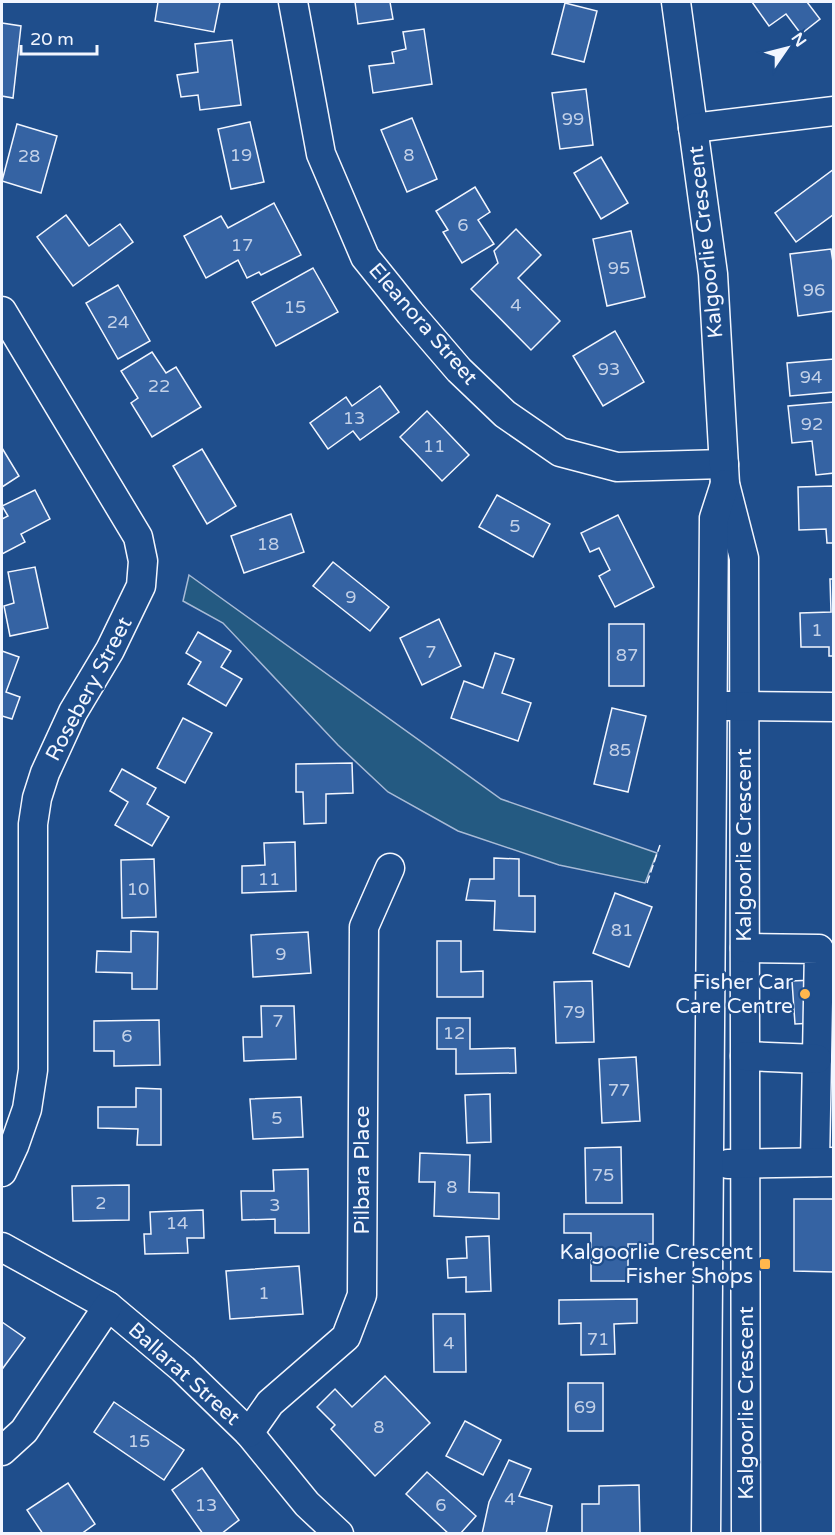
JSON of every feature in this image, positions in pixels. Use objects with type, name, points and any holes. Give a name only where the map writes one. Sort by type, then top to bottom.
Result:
[{"type":"street","name":"Eleanora Street","points":[[293,2],[321,154],[365,257],[459,370],[505,414],[560,452],[617,467],[725,474]]},
{"type":"street","name":"Kalgoorlie Crescent","points":[[676,2],[713,274],[725,474],[744,558],[746,1533]]},
{"type":"street","points":[[693,128],[834,111]]},
{"type":"street","name":"Rosebery Street","points":[[2,311],[138,537],[144,561],[136,597],[110,650],[73,712],[45,773],[38,798],[33,824],[33,1070],[27,1109],[2,1172]]},
{"type":"street","name":"Kalgoorlie Crescent","points":[[706,1533],[714,518],[725,474]]},
{"type":"street","points":[[713,706],[834,707]]},
{"type":"street","name":"Pilbara Place","points":[[249,1433],[270,1403],[346,1337],[362,1295],[364,927],[390,868]]},
{"type":"street","points":[[709,1164],[824,1162],[817,1059],[819,949],[745,948]]},
{"type":"street","points":[[745,1056],[817,1059]]},
{"type":"street","name":"Ballarat Street","points":[[2,1246],[108,1306],[183,1369],[249,1433],[308,1504],[339,1533]]},
{"type":"street","points":[[2,1451],[24,1431],[108,1306]]},
{"type":"shaded area","points":[[189,575],[501,799],[657,853],[645,883],[559,865],[458,831],[388,792],[338,745],[223,623],[183,601]]},
{"type":"building","points":[[158,2],[220,2],[214,32],[155,21]]},
{"type":"building","points":[[355,2],[390,2],[393,19],[358,24]]},
{"type":"building","points":[[752,2],[807,2],[820,19],[801,34],[786,14],[769,26]]},
{"type":"building","points":[[565,3],[597,11],[584,62],[552,54]]},
{"type":"building","points":[[2,23],[21,26],[13,98],[2,96]]},
{"type":"building","points":[[424,29],[432,84],[373,93],[369,66],[394,63],[392,52],[406,49],[403,32]]},
{"type":"building","points":[[232,40],[241,105],[200,110],[198,95],[181,97],[177,75],[198,72],[195,44]]},
{"type":"building","points":[[586,89],[593,145],[560,149],[552,93]]},
{"type":"building","points":[[412,118],[437,179],[407,192],[381,130]]},
{"type":"building","points":[[250,122],[264,182],[231,189],[218,129]]},
{"type":"building","points":[[17,124],[57,136],[41,193],[2,181]]},
{"type":"building","points":[[601,157],[628,203],[601,219],[574,173]]},
{"type":"building","points":[[834,169],[834,214],[796,242],[775,213]]},
{"type":"building","points":[[475,187],[490,212],[478,220],[494,244],[462,263],[443,232],[448,230],[436,211]]},
{"type":"building","points":[[274,203],[301,255],[261,275],[259,272],[247,278],[238,260],[206,278],[184,236],[221,216],[228,228]]},
{"type":"building","points":[[66,215],[89,246],[120,224],[133,242],[73,286],[37,237]]},
{"type":"building","points":[[516,229],[541,255],[518,278],[560,321],[531,350],[471,289],[498,263],[494,251]]},
{"type":"building","points":[[631,231],[645,297],[607,306],[593,239]]},
{"type":"building","points":[[831,249],[834,269],[834,311],[798,316],[790,254]]},
{"type":"building","points":[[313,268],[338,312],[276,346],[252,302]]},
{"type":"building","points":[[118,285],[150,341],[118,359],[86,303]]},
{"type":"building","points":[[615,331],[644,382],[603,406],[573,356]]},
{"type":"building","points":[[152,352],[166,373],[176,367],[201,407],[152,437],[131,403],[138,398],[121,371]]},
{"type":"building","points":[[834,359],[834,392],[790,396],[787,363]]},
{"type":"building","points":[[380,386],[399,412],[360,440],[353,431],[328,449],[310,423],[346,397],[352,406]]},
{"type":"building","points":[[834,402],[834,473],[816,475],[812,441],[792,443],[788,406]]},
{"type":"building","points":[[427,411],[469,455],[442,481],[400,437]]},
{"type":"building","points":[[2,448],[19,476],[2,487]]},
{"type":"building","points":[[202,449],[236,506],[207,524],[173,466]]},
{"type":"building","points":[[834,486],[834,543],[827,543],[826,529],[799,530],[798,487]]},
{"type":"building","points":[[35,490],[50,519],[21,534],[25,542],[2,554],[2,519],[8,516],[2,506]]},
{"type":"building","points":[[497,495],[550,524],[533,557],[479,527]]},
{"type":"building","points":[[291,514],[304,552],[244,573],[231,536]]},
{"type":"building","points":[[618,515],[654,587],[615,607],[599,576],[610,570],[599,548],[590,552],[581,533]]},
{"type":"building","points":[[333,562],[389,607],[370,631],[313,586]]},
{"type":"building","points":[[35,567],[48,628],[10,636],[4,606],[14,603],[8,572]]},
{"type":"building","points":[[830,579],[834,579],[834,656],[829,656],[829,647],[801,647],[800,613],[831,612]]},
{"type":"building","points":[[439,619],[461,666],[422,685],[400,638]]},
{"type":"building","points":[[609,624],[644,624],[644,686],[609,686]]},
{"type":"building","points":[[198,632],[231,651],[221,667],[242,679],[226,706],[188,684],[201,662],[186,653]]},
{"type":"building","points":[[2,651],[19,657],[6,692],[20,697],[12,719],[2,716]]},
{"type":"building","points":[[495,653],[514,659],[502,693],[531,703],[518,741],[451,718],[464,681],[483,688]]},
{"type":"building","points":[[612,708],[646,716],[628,792],[594,784]]},
{"type":"building","points":[[183,718],[212,733],[185,783],[157,768]]},
{"type":"building","points":[[352,763],[353,793],[326,794],[326,823],[304,824],[303,792],[296,792],[296,764]]},
{"type":"building","points":[[122,769],[156,788],[147,804],[169,817],[152,846],[115,825],[128,802],[110,791]]},
{"type":"building","points":[[295,842],[296,891],[242,893],[242,866],[265,865],[264,843]]},
{"type":"building","points":[[494,858],[519,859],[519,896],[535,896],[535,932],[494,930],[495,901],[466,900],[470,879],[494,879]]},
{"type":"building","points":[[154,859],[156,917],[122,918],[121,860]]},
{"type":"building","points":[[615,893],[652,907],[629,967],[593,953]]},
{"type":"building","points":[[131,931],[158,932],[157,989],[132,989],[132,973],[96,972],[97,951],[131,952]]},
{"type":"building","points":[[308,932],[311,973],[253,977],[251,935]]},
{"type":"building","points":[[437,941],[461,941],[461,972],[483,971],[483,997],[437,997]]},
{"type":"building","points":[[834,979],[834,1022],[795,1024],[792,981]]},
{"type":"building","points":[[592,981],[594,1042],[556,1043],[554,982]]},
{"type":"building","points":[[261,1006],[294,1006],[296,1059],[244,1061],[243,1037],[262,1037]]},
{"type":"building","points":[[437,1018],[470,1018],[470,1049],[515,1048],[516,1073],[456,1074],[456,1049],[437,1049]]},
{"type":"building","points":[[159,1020],[160,1065],[114,1066],[114,1051],[94,1051],[94,1021]]},
{"type":"building","points":[[636,1057],[640,1121],[602,1123],[599,1059]]},
{"type":"building","points":[[136,1088],[161,1089],[161,1145],[137,1145],[138,1129],[98,1128],[98,1107],[136,1107]]},
{"type":"building","points":[[490,1094],[491,1142],[467,1143],[465,1095]]},
{"type":"building","points":[[301,1097],[303,1137],[253,1139],[250,1099]]},
{"type":"building","points":[[621,1147],[622,1203],[586,1203],[585,1148]]},
{"type":"building","points":[[420,1153],[470,1155],[469,1192],[499,1193],[499,1219],[434,1216],[435,1182],[419,1182]]},
{"type":"building","points":[[308,1169],[309,1233],[275,1233],[275,1219],[242,1220],[241,1191],[274,1191],[273,1170]]},
{"type":"building","points":[[129,1185],[129,1220],[73,1221],[72,1186]]},
{"type":"building","points":[[794,1199],[834,1199],[834,1272],[794,1271]]},
{"type":"building","points":[[203,1210],[204,1238],[187,1238],[188,1253],[145,1254],[144,1234],[151,1234],[150,1212]]},
{"type":"building","points":[[564,1214],[653,1214],[653,1244],[628,1244],[628,1281],[591,1281],[591,1233],[564,1233]]},
{"type":"building","points":[[489,1236],[491,1291],[466,1292],[466,1277],[448,1278],[447,1259],[467,1258],[466,1237]]},
{"type":"building","points":[[299,1266],[303,1314],[230,1319],[226,1271]]},
{"type":"building","points":[[637,1299],[637,1323],[614,1324],[615,1354],[581,1355],[581,1323],[559,1324],[559,1300]]},
{"type":"building","points":[[433,1314],[465,1314],[466,1372],[434,1372]]},
{"type":"building","points":[[2,1322],[25,1338],[3,1368],[2,1367]]},
{"type":"building","points":[[385,1376],[430,1423],[375,1476],[331,1429],[335,1425],[317,1407],[335,1389],[352,1407]]},
{"type":"building","points":[[568,1383],[603,1383],[603,1431],[568,1431]]},
{"type":"building","points":[[114,1402],[184,1450],[164,1480],[94,1432]]},
{"type":"building","points":[[465,1421],[501,1440],[483,1475],[446,1456]]},
{"type":"building","points":[[509,1460],[531,1469],[519,1496],[552,1506],[546,1534],[482,1534],[489,1502]]},
{"type":"building","points":[[202,1468],[239,1520],[221,1534],[203,1534],[172,1490]]},
{"type":"building","points":[[427,1472],[476,1516],[460,1534],[449,1534],[406,1494]]},
{"type":"building","points":[[68,1483],[95,1524],[81,1534],[43,1534],[27,1510]]},
{"type":"building","points":[[639,1485],[640,1534],[582,1534],[582,1504],[599,1504],[599,1486]]},
{"type":"fence","points":[[647,883],[660,845]]},
{"type":"place","name":"Fisher Car Care Centre","points":[[805,994]]},
{"type":"place","name":"Kalgoorlie Crescent Fisher Shops","points":[[765,1264]]}]
